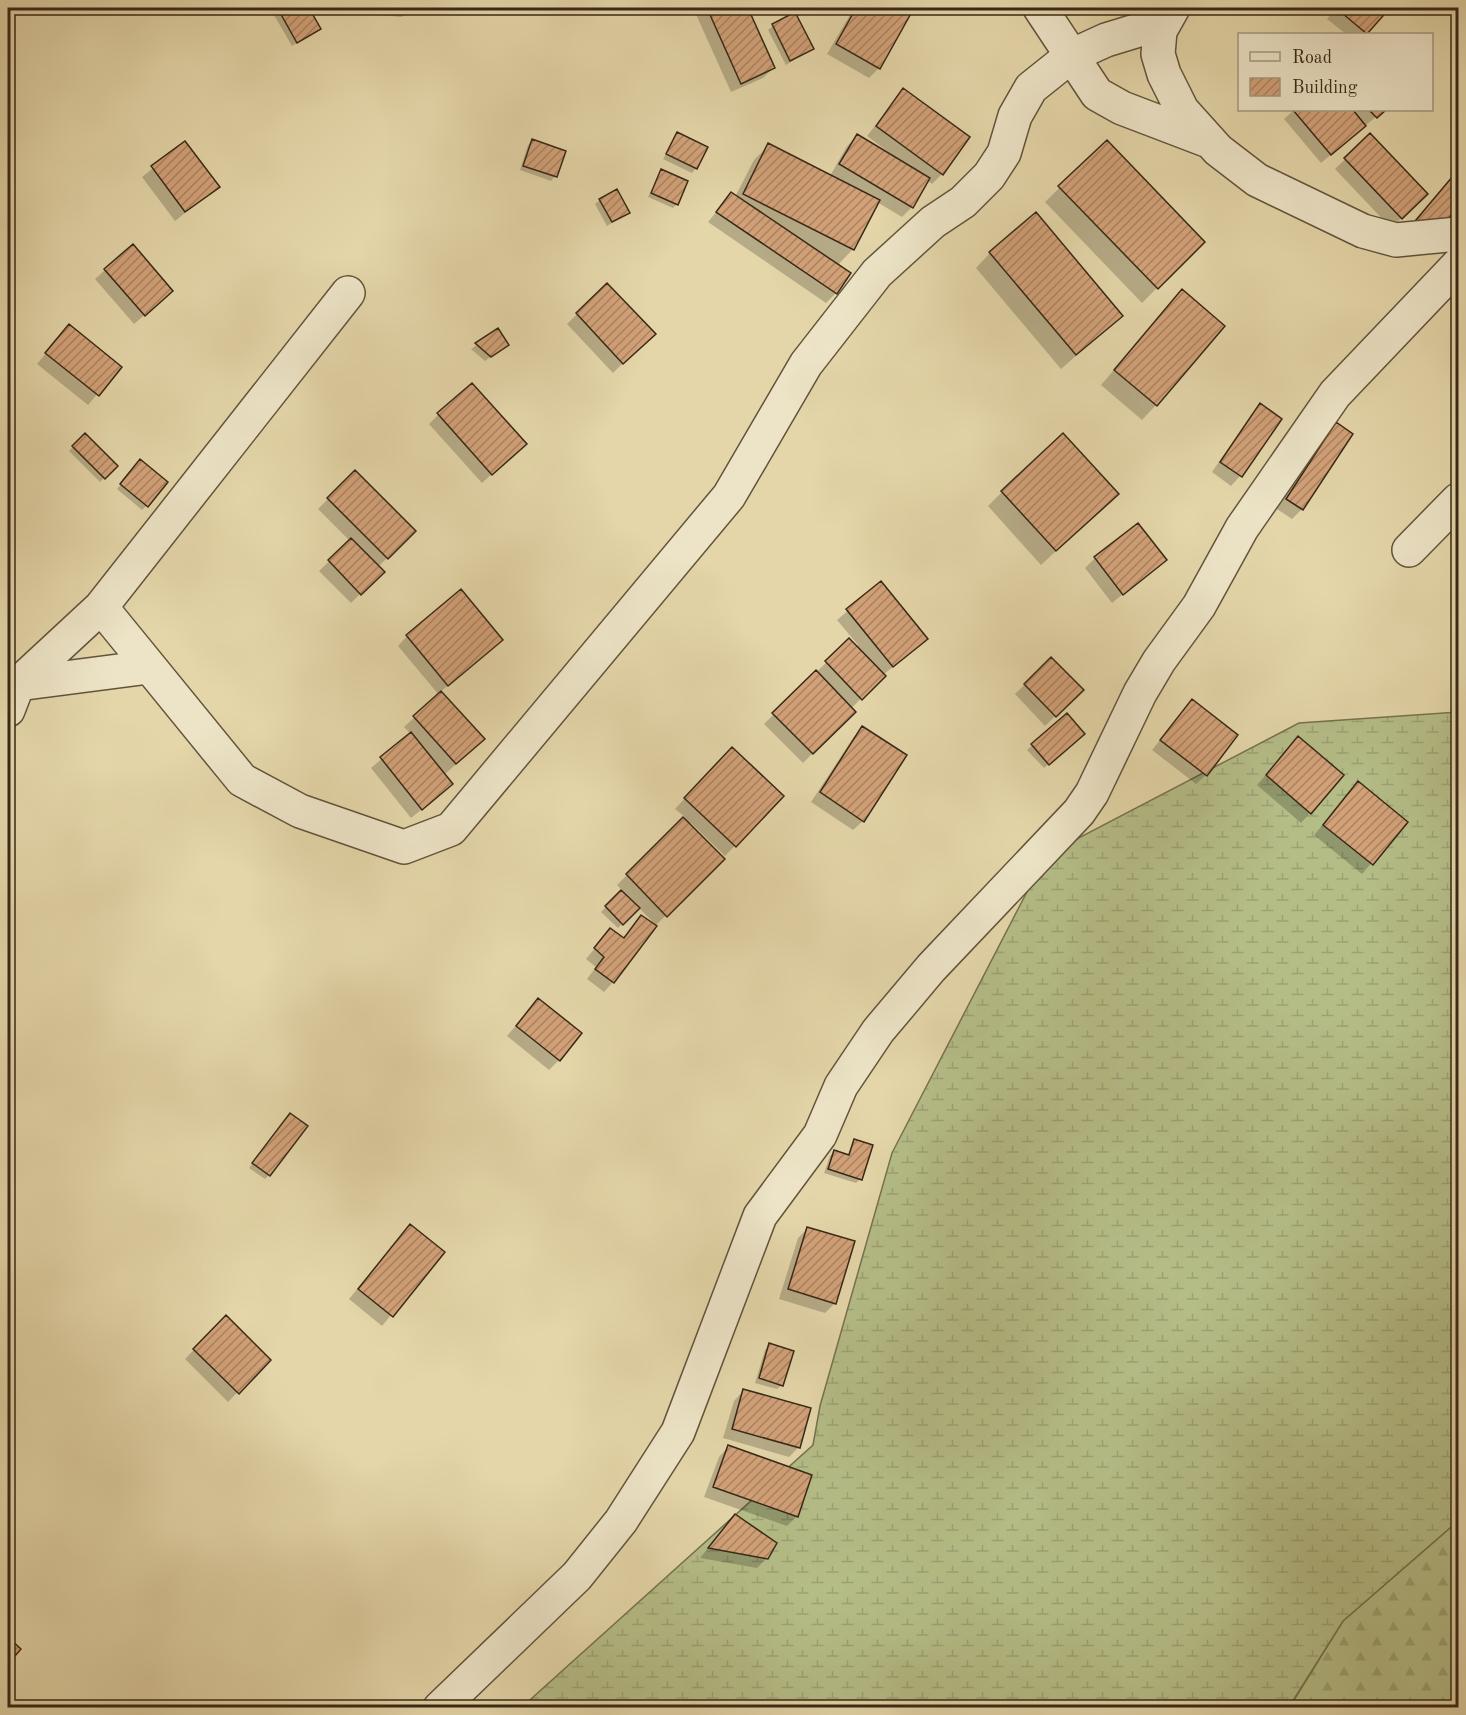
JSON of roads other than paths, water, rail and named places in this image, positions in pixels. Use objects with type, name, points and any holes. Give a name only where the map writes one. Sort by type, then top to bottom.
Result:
[{"type":"street","points":[[1040,8],[1097,94],[1122,108],[1213,143]]},
{"type":"street","points":[[101,607],[242,780],[300,811],[404,847],[451,829],[729,496],[806,364],[877,273],[933,222],[963,202],[989,176],[1004,153],[1015,116],[1031,88],[1071,56],[1169,15]]},
{"type":"street","points":[[1169,15],[1160,31],[1158,54],[1164,74],[1182,110],[1213,143],[1257,180],[1363,231],[1396,240],[1458,234]]},
{"type":"street","points":[[441,1707],[577,1575],[621,1521],[678,1432],[760,1216],[820,1135],[841,1086],[878,1031],[931,968],[1079,812],[1092,793],[1140,693],[1158,662],[1199,606],[1242,528],[1335,394],[1458,265]]},
{"type":"street","points":[[11,692],[101,607],[348,293]]},
{"type":"street","points":[[1409,550],[1458,500]]},
{"type":"street","points":[[11,692],[149,667]]}]
